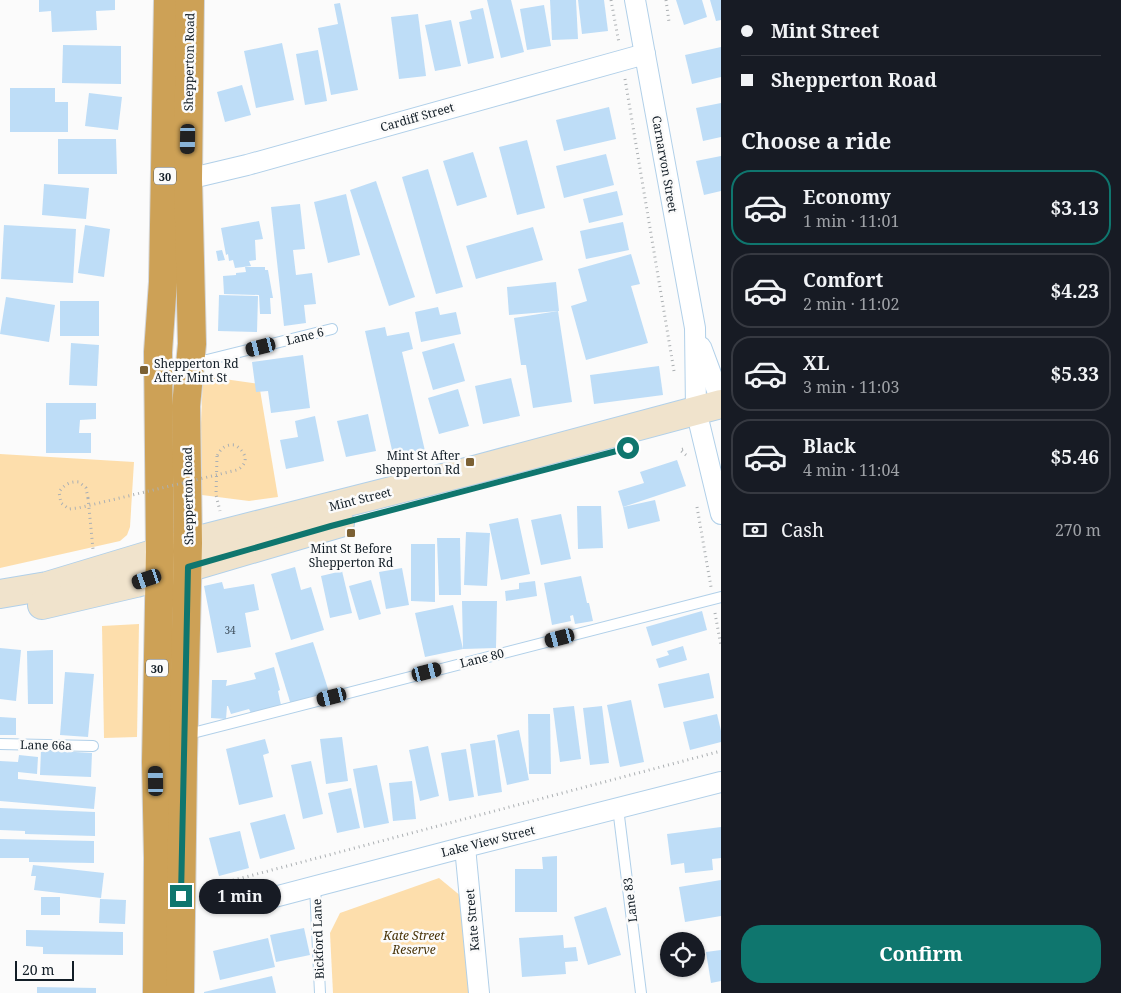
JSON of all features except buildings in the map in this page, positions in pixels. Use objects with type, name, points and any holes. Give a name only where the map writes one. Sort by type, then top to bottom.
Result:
[{"type":"highway","name":"Shepperton Road","points":[[157,993],[158,352],[163,282],[168,0]]},
{"type":"highway","name":"Shepperton Road","points":[[180,993],[188,555],[186,406],[192,344],[188,179],[190,0]]},
{"type":"main road","name":"Mint Street","points":[[0,594],[159,563],[484,468],[709,418]]},
{"type":"main road","name":"Mint Street","points":[[0,608],[20,608],[54,603],[136,583],[159,563]]},
{"type":"street","name":"Carnarvon Street","points":[[635,0],[695,328],[721,514]]},
{"type":"street","name":"Cardiff Street","points":[[188,179],[247,165],[645,54]]},
{"type":"street","name":"Lake View Street","points":[[255,902],[721,782]]},
{"type":"street","name":"Kate Street","points":[[465,847],[478,993]]},
{"type":"lane","name":"Lane 6","points":[[190,362],[207,360],[332,329]]},
{"type":"lane","name":"Lane 80","points":[[184,735],[717,598]]},
{"type":"lane","name":"Lane 66a","points":[[0,744],[93,746]]},
{"type":"lane","name":"Lane 83","points":[[618,808],[641,993]]},
{"type":"lane","name":"Bickford Lane","points":[[315,886],[320,993]]},
{"type":"path","points":[[611,0],[675,377]]},
{"type":"path","points":[[666,0],[669,22]]},
{"type":"path","points":[[688,456],[680,450],[709,418]]},
{"type":"path","points":[[92,536],[88,506],[88,498],[86,488],[79,482],[64,485],[58,492],[61,503],[69,509],[78,508],[87,506],[96,504],[181,484],[190,481],[200,479],[209,477],[218,475],[237,470],[243,467],[246,461],[245,454],[241,448],[235,445],[223,447],[217,456],[217,466],[217,476],[216,495],[222,518]]},
{"type":"path","points":[[696,502],[717,598],[721,646]]},
{"type":"path","points":[[201,888],[721,751]]},
{"type":"green space","points":[[203,376],[259,384],[278,497],[249,501],[202,495],[201,424]]},
{"type":"green space","points":[[0,454],[134,462],[130,527],[127,535],[120,541],[0,568]]},
{"type":"green space","points":[[139,624],[137,737],[104,738],[102,626]]},
{"type":"green space","name":"Kate Street Reserve","points":[[439,878],[462,897],[470,993],[333,993],[330,933],[340,913]]},
{"type":"place","name":"Shepperton Rd After Mint St","points":[[144,370]]},
{"type":"place","name":"Mint St After Shepperton Rd","points":[[470,462]]},
{"type":"place","name":"Mint St Before Shepperton Rd","points":[[351,533]]},
{"type":"route","points":[[181,896],[188,567],[331,526],[628,448]]}]
